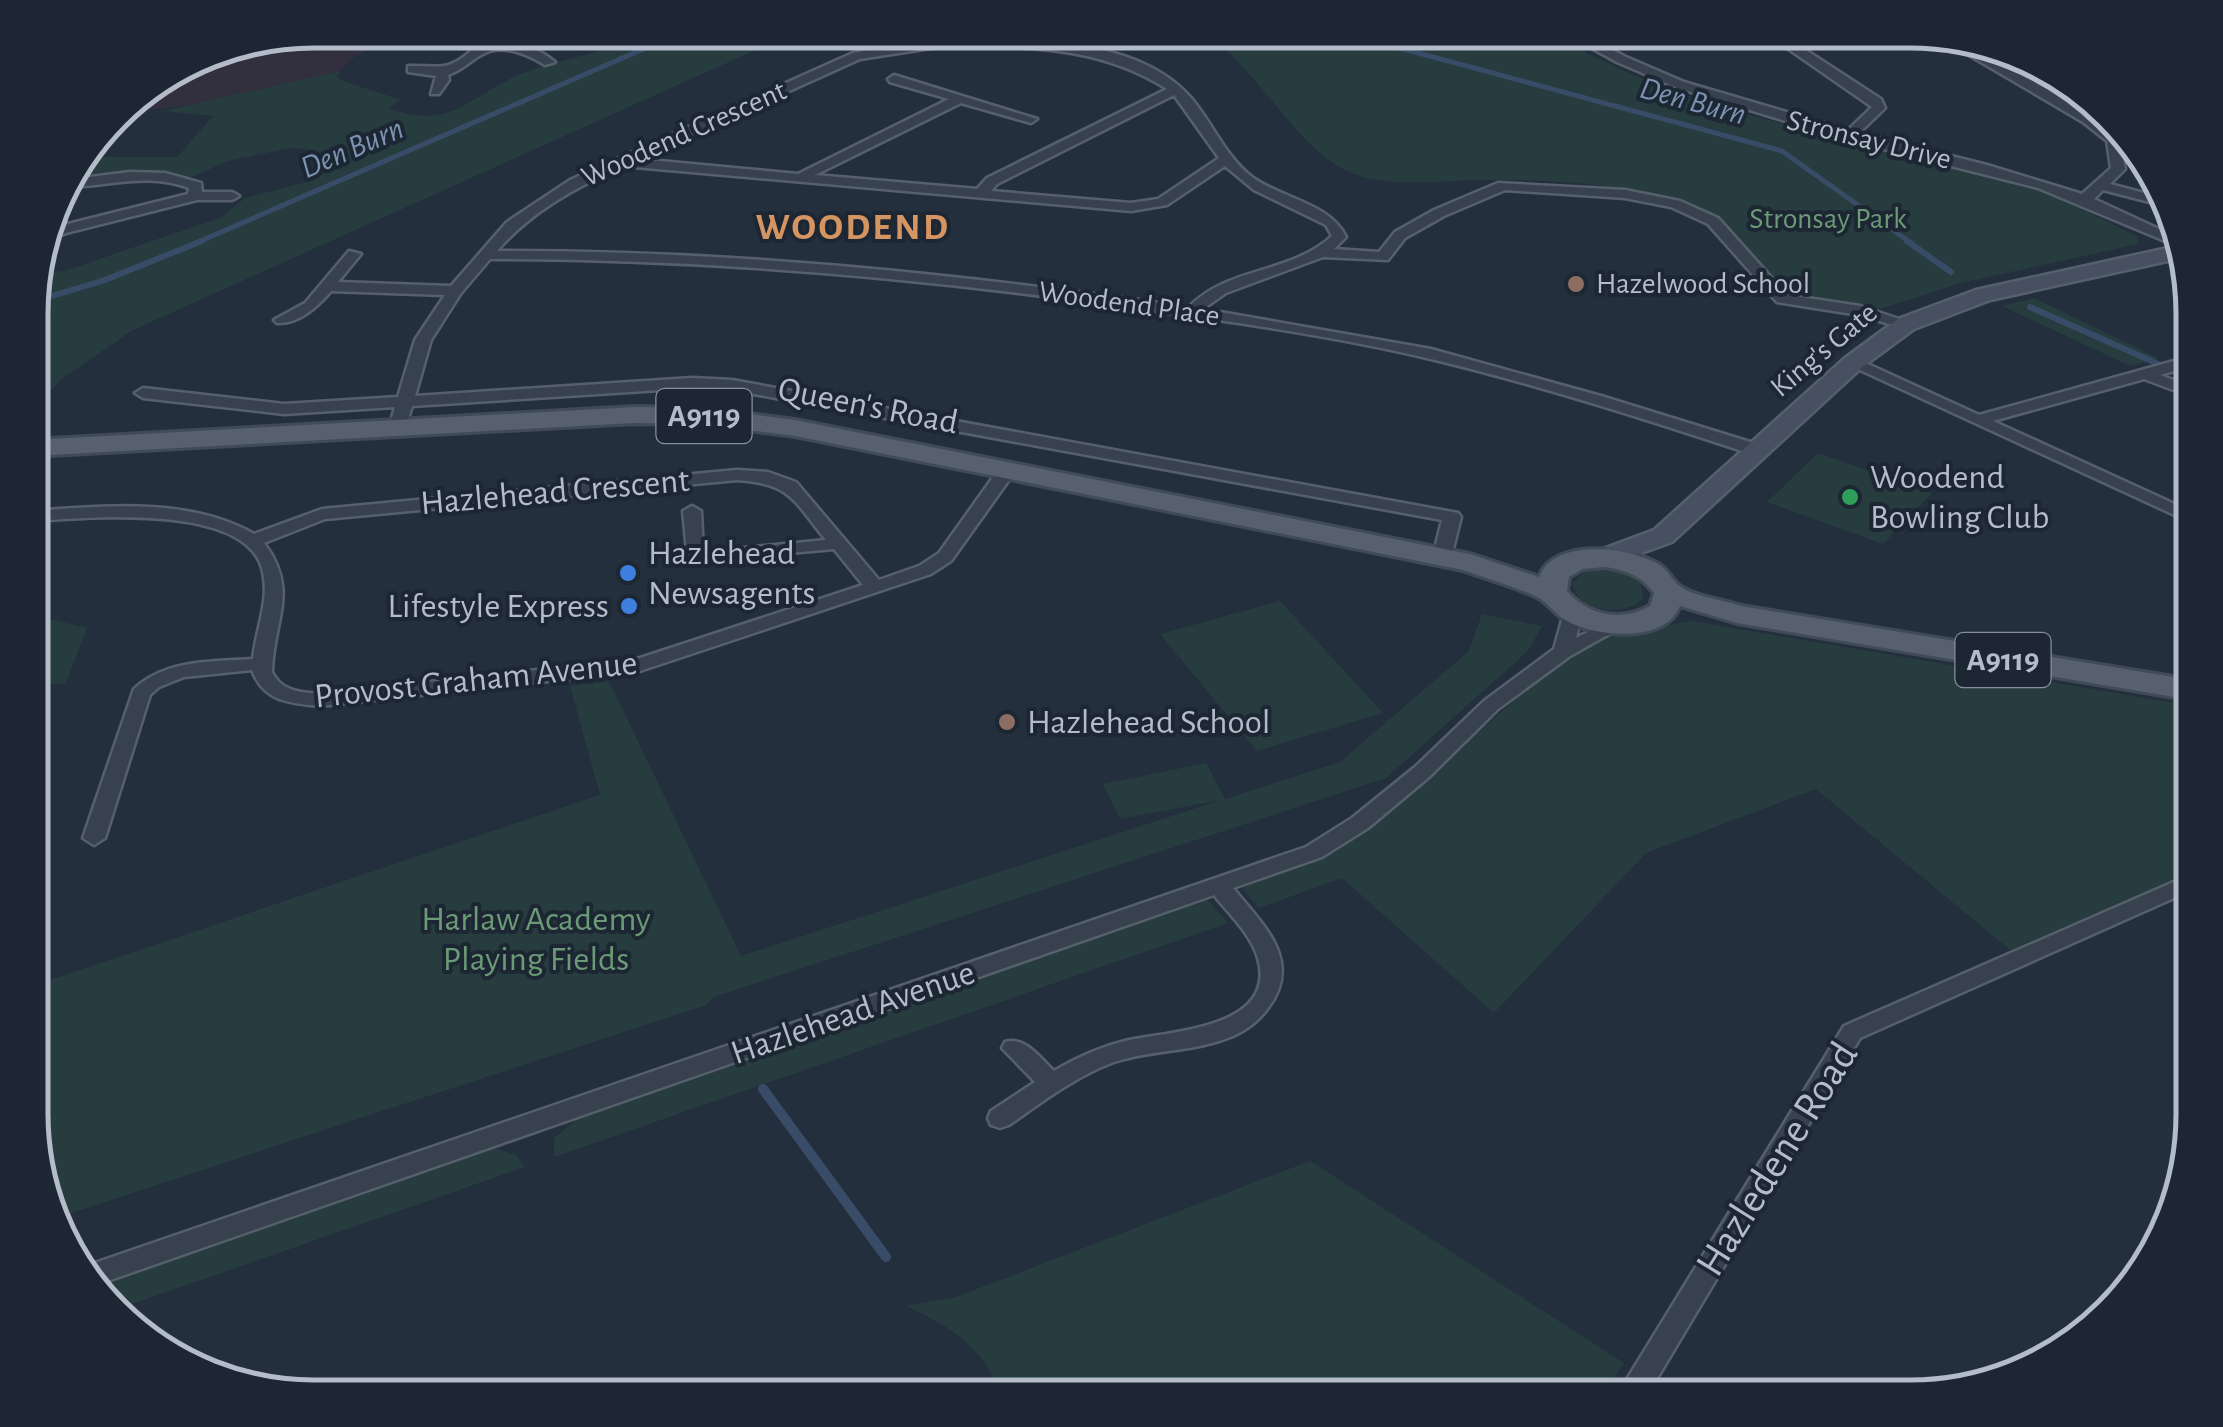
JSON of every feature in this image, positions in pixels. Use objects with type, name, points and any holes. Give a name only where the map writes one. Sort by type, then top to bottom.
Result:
[{"type":"main road","name":"Queen's Road","points":[[48,447],[635,415],[702,416],[795,428],[1453,555],[1563,590]]},
{"type":"main road","points":[[1563,590],[1606,558]]},
{"type":"main road","name":"A9119","points":[[1606,558],[1641,566],[1663,598]]},
{"type":"main road","name":"A9119","points":[[1563,590],[1616,624],[1663,598],[1813,628],[2175,687]]},
{"type":"street","points":[[412,69],[441,73],[463,65],[481,49],[502,48]]},
{"type":"street","points":[[525,48],[549,62]]},
{"type":"street","name":"Woodend Crescent","points":[[397,429],[423,340],[455,291],[512,224],[543,202],[620,162],[858,56],[889,48]]},
{"type":"street","name":"Woodend Crescent","points":[[1047,48],[1141,66],[1176,89],[1226,159],[1247,179],[1332,222],[1338,237],[1322,253]]},
{"type":"street","name":"Stronsay Drive","points":[[1603,48],[1691,90],[1782,120],[1996,171],[2084,200],[2163,236]]},
{"type":"street","points":[[1790,48],[1877,102],[1879,108],[1849,136]]},
{"type":"street","points":[[1980,58],[2096,125]]},
{"type":"street","points":[[435,91],[442,80],[441,73]]},
{"type":"street","points":[[899,82],[1020,118]]},
{"type":"street","points":[[980,194],[1009,172],[1176,89]]},
{"type":"street","points":[[799,178],[961,98]]},
{"type":"street","points":[[2084,200],[2118,169],[2118,154],[2108,136]]},
{"type":"street","points":[[620,162],[1147,206],[1162,202],[1226,159]]},
{"type":"street","points":[[83,181],[126,176],[168,177],[196,186],[195,196]]},
{"type":"street","points":[[1193,311],[1208,296],[1322,253],[1383,257],[1400,235],[1439,212],[1503,186],[1572,188],[1675,204],[1713,221],[1782,299],[1872,314],[1906,324]]},
{"type":"street","points":[[2102,186],[2149,198]]},
{"type":"street","points":[[62,227],[138,215],[195,196],[232,196]]},
{"type":"street","points":[[282,320],[310,306],[354,254]]},
{"type":"street","name":"King's Gate","points":[[1606,558],[1663,536],[1854,363],[1906,324],[1997,292],[2168,254]]},
{"type":"street","name":"Woodend Place","points":[[485,255],[646,256],[808,267],[1193,311],[1433,355],[1757,450]]},
{"type":"street","points":[[328,286],[455,291]]},
{"type":"street","points":[[1854,363],[2175,510]]},
{"type":"street","points":[[1982,419],[2175,367]]},
{"type":"street","points":[[2147,373],[2175,385]]},
{"type":"street","points":[[165,396],[180,382]]},
{"type":"street","name":"Queen's Road","points":[[142,393],[284,409],[692,383],[732,385],[1452,518],[1453,555]]},
{"type":"street","name":"Provost Graham Avenue","points":[[261,664],[264,681],[274,694],[294,700],[640,664],[925,570],[945,557],[1006,470]]},
{"type":"street","name":"Hazlehead Crescent","points":[[251,542],[322,514],[736,475],[768,476],[790,486],[834,544],[875,587]]},
{"type":"street","name":"Hazlehead Crescent","points":[[692,511],[694,558],[834,544]]},
{"type":"street","points":[[48,515],[130,512],[208,521],[251,542],[270,560],[276,598],[261,664],[172,673],[146,686],[94,838]]},
{"type":"street","points":[[1663,536],[1663,598]]},
{"type":"street","points":[[1563,590],[1563,652]]},
{"type":"street","name":"Hazlehead Avenue","points":[[100,1272],[1314,852],[1360,822],[1422,772],[1492,705],[1563,652],[1616,624]]},
{"type":"street","points":[[1000,1118],[1051,1083],[1109,1054],[1194,1039],[1235,1026],[1255,1012],[1270,989],[1272,972],[1266,950],[1220,887]]},
{"type":"street","name":"Hazledene Road","points":[[1640,1379],[1852,1032],[2175,889]]},
{"type":"street","points":[[1014,1048],[1051,1083]]},
{"type":"shaded area","points":[[296,48],[370,48],[340,71],[212,102],[142,111],[181,83],[245,57]]},
{"type":"green space","points":[[760,48],[133,330],[59,381],[48,394],[51,272],[220,218],[245,198],[307,182],[345,163],[313,150],[290,148],[228,161],[185,180],[126,177],[83,182],[100,157],[177,157],[213,116],[163,111],[340,71],[337,77],[343,81],[401,100],[388,108],[427,116],[442,114],[516,76],[606,49]]},
{"type":"green space","name":"Stronsay Park","points":[[1224,48],[1579,48],[1657,85],[1715,105],[2028,187],[2138,237],[2138,244],[1961,283],[1880,309],[1783,293],[1728,226],[1696,207],[1669,198],[1569,183],[1405,182],[1360,176],[1337,166],[1317,150]]},
{"type":"green space","points":[[2034,298],[2158,359],[2130,366],[2002,306]]},
{"type":"green space","name":"Woodend Bowling Club","points":[[1818,453],[1932,493],[1883,544],[1767,502]]},
{"type":"green space","points":[[1584,572],[1622,572],[1641,584],[1643,599],[1614,610],[1583,601],[1572,583]]},
{"type":"green space","points":[[1280,601],[1383,713],[1257,751],[1160,634]]},
{"type":"green space","name":"Harlaw Academy Playing Fields","points":[[1482,614],[1542,626],[1528,651],[1386,778],[714,997],[706,1005],[68,1214],[62,1199],[50,1148],[48,981],[600,795],[570,686],[609,681],[741,956],[1221,800],[1120,819],[1103,784],[1206,763],[1225,799],[1340,762],[1469,651]]},
{"type":"green space","points":[[48,619],[87,628],[66,683],[48,685]]},
{"type":"green space","points":[[1692,621],[2175,703],[2175,880],[2010,950],[1816,789],[1646,853],[1494,1013],[1342,878],[1259,908],[1240,886],[1335,852],[1584,640]]},
{"type":"green space","points":[[1205,897],[1228,923],[554,1157],[554,1138],[578,1118]]},
{"type":"green space","points":[[498,1149],[516,1155],[525,1167],[130,1305],[106,1279],[480,1151]]},
{"type":"green space","points":[[1310,1161],[1624,1363],[1614,1379],[994,1380],[965,1341],[907,1306],[956,1297]]},
{"type":"waterway","name":"Den Burn","points":[[196,243],[646,48]]},
{"type":"waterway","name":"Den Burn","points":[[1400,48],[1782,151],[1911,243]]},
{"type":"waterway","name":"Den Burn","points":[[49,297],[105,280],[202,241]]},
{"type":"waterway","name":"Den Burn","points":[[1907,241],[1951,272]]},
{"type":"waterway","name":"Den Burn","points":[[2030,307],[2175,371]]},
{"type":"waterway","points":[[763,1089],[886,1257]]},
{"type":"place","name":"Hazelwood School","points":[[1576,284]]},
{"type":"place","name":"Woodend Bowling Club","points":[[1850,497]]},
{"type":"place","name":"Hazlehead Newsagents","points":[[628,573]]},
{"type":"place","name":"Lifestyle Express","points":[[629,606]]},
{"type":"place","name":"Hazlehead School","points":[[1007,722]]},
{"type":"district","name":"WOODEND","points":[[853,228]]}]
